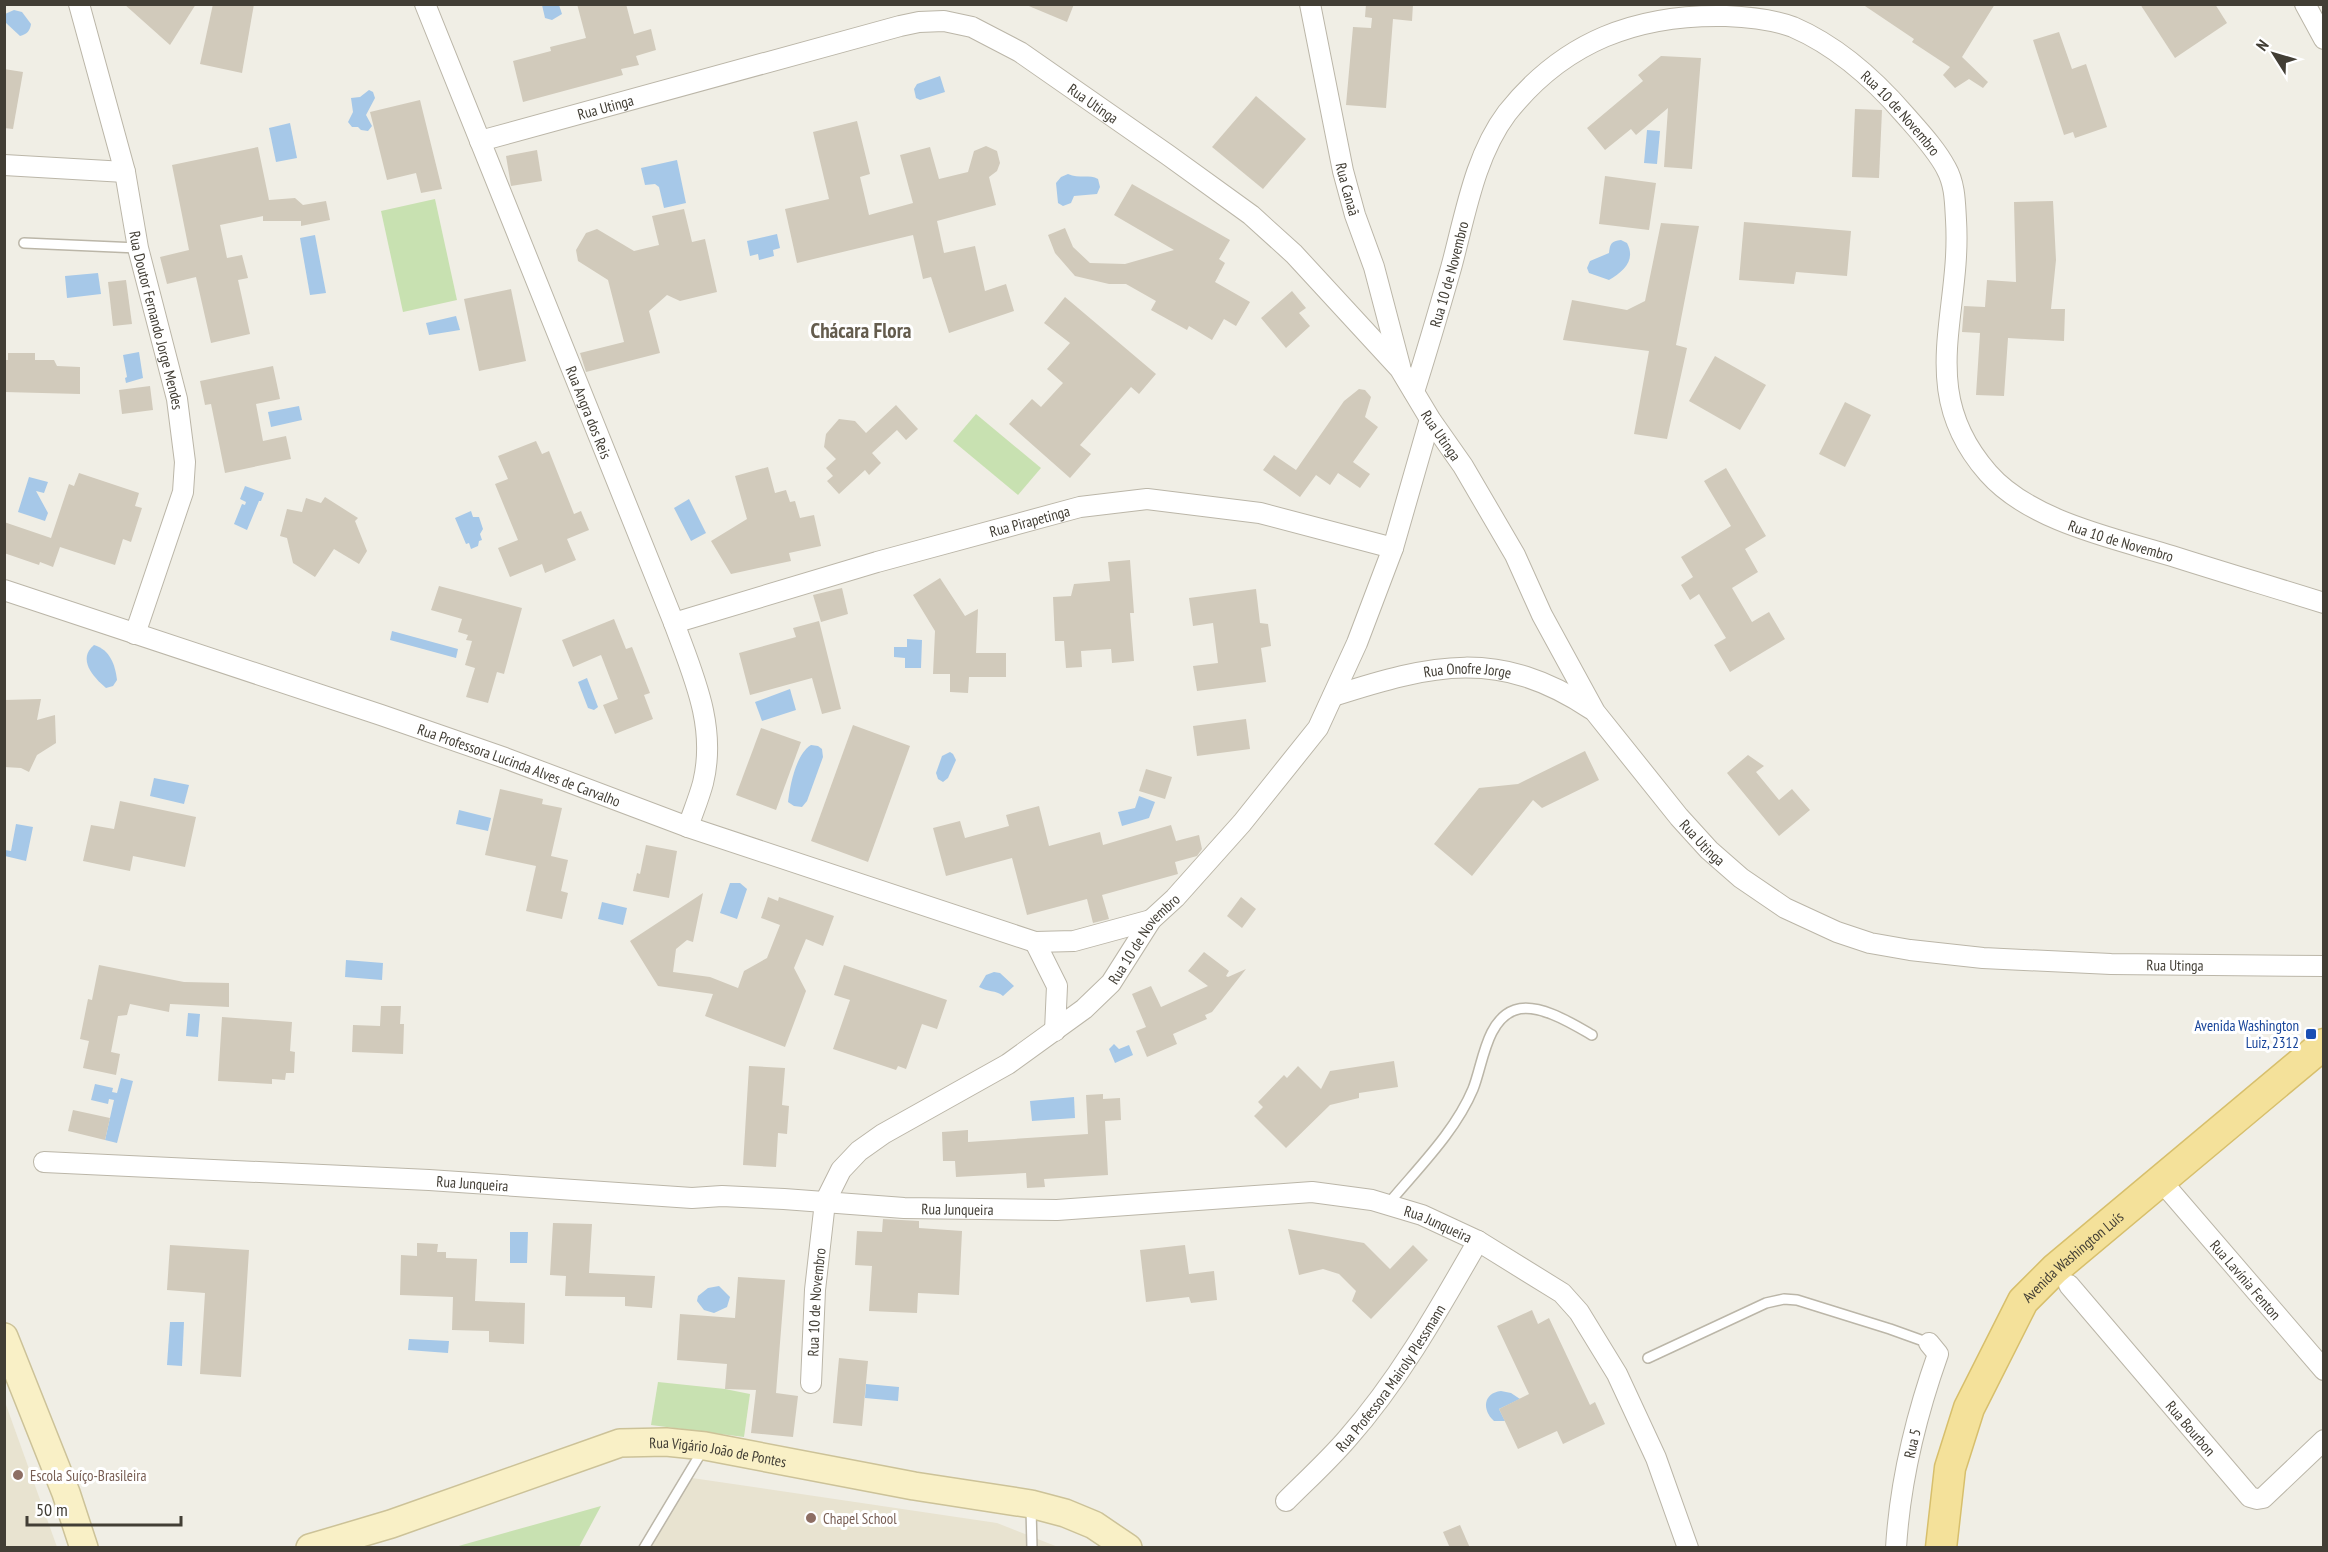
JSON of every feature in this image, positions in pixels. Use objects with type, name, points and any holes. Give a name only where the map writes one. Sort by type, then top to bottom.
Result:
[{"type":"main road","name":"Avenida Washington Luís","points":[[1941,1548],[1950,1468],[1969,1408],[2023,1301],[2055,1269],[2324,1044]]},
{"type":"street","name":"Rua Doutor Fernando Jorge Mendes","points":[[80,4],[125,172],[138,248],[177,399],[185,462],[183,492],[135,634]]},
{"type":"street","name":"Rua Angra dos Reis","points":[[425,4],[674,623],[701,698],[708,730],[707,755],[703,783],[688,826]]},
{"type":"street","name":"Rua Canaã","points":[[1310,4],[1343,171],[1354,215],[1374,267],[1400,369]]},
{"type":"street","points":[[2305,4],[2324,39]]},
{"type":"street","name":"Rua 10 de Novembro","points":[[1414,392],[1473,185],[1493,135],[1507,114],[1535,83],[1569,55],[1603,36],[1636,24],[1695,15],[1748,17],[1791,26],[1846,57],[1883,90],[1921,133],[1946,168],[1954,188],[1957,236],[1956,266],[1948,323],[1947,392],[1966,445],[1991,476],[2019,500],[2072,525],[2324,603]]},
{"type":"street","name":"Rua Utinga","points":[[480,141],[900,26],[944,21],[972,27],[1020,52],[1251,215],[1294,254],[1400,369],[1430,419],[1463,466],[1515,555],[1542,615],[1595,712],[1679,817],[1709,850],[1741,878],[1785,908],[1837,932],[1870,943],[1910,950],[1983,958],[2111,964],[2324,966]]},
{"type":"street","points":[[4,165],[125,172]]},
{"type":"street","name":"Rua 10 de Novembro","points":[[811,1383],[815,1290],[825,1202],[842,1170],[859,1151],[883,1134],[1008,1064],[1084,1009],[1111,983],[1151,920],[1174,898],[1267,794],[1318,728],[1357,644],[1393,548],[1430,419]]},
{"type":"street","name":"Rua Pirapetinga","points":[[674,623],[877,562],[1080,507],[1147,499],[1260,513],[1393,548]]},
{"type":"street","name":"Rua Professora Lucinda Alves de Carvalho","points":[[4,590],[404,723],[688,826],[1035,942],[1074,941],[1151,920]]},
{"type":"street","name":"Rua Onofre Jorge","points":[[1334,696],[1410,675],[1454,667],[1497,669],[1523,675],[1564,692],[1595,712]]},
{"type":"street","points":[[1035,942],[1057,986],[1055,1031]]},
{"type":"street","name":"Rua Junqueira","points":[[44,1162],[429,1180],[692,1198],[722,1196],[904,1208],[1057,1210],[1312,1192],[1389,1203],[1478,1240],[1562,1293],[1580,1312],[1617,1374],[1656,1458],[1688,1548]]},
{"type":"street","name":"Rua Lavínia Fenton","points":[[2169,1190],[2324,1370]]},
{"type":"street","name":"Rua Professora Mairoly Plessmann","points":[[1286,1501],[1347,1439],[1390,1385],[1433,1319],[1478,1240]]},
{"type":"street","name":"Rua Bourbon","points":[[2069,1285],[2250,1497],[2263,1498],[2324,1440]]},
{"type":"street","points":[[4,1337],[66,1493],[84,1548]]},
{"type":"street","name":"Rua 5","points":[[1896,1548],[1907,1466],[1920,1407],[1938,1354],[1929,1343]]},
{"type":"street","name":"Rua Vigário João de Pontes","points":[[310,1548],[392,1524],[620,1443],[666,1442],[705,1446],[914,1486],[1031,1504],[1065,1513],[1094,1525],[1128,1548]]},
{"type":"lane","points":[[24,243],[138,248]]},
{"type":"lane","points":[[1389,1203],[1460,1115],[1473,1088],[1496,1024],[1508,1013],[1516,1009],[1531,1009],[1558,1016],[1592,1035]]},
{"type":"lane","points":[[1648,1358],[1766,1303],[1784,1299],[1807,1303],[1929,1343]]},
{"type":"lane","points":[[644,1548],[705,1446]]},
{"type":"lane","points":[[1031,1504],[1032,1548]]},
{"type":"shaded area","name":"Escola Suíço-Brasileira","points":[[5,1402],[57,1547],[5,1547]]},
{"type":"shaded area","name":"Chapel School","points":[[692,1478],[997,1523],[1058,1547],[645,1548]]},
{"type":"green space","points":[[435,199],[457,300],[403,312],[381,211]]},
{"type":"green space","points":[[976,414],[1041,468],[1018,495],[953,441]]},
{"type":"green space","points":[[658,1382],[750,1394],[744,1437],[651,1425]]},
{"type":"green space","points":[[601,1506],[579,1547],[455,1547]]},
{"type":"water","points":[[542,5],[559,5],[562,14],[552,20],[545,18]]},
{"type":"water","points":[[14,10],[22,12],[31,24],[28,32],[20,36],[5,22],[5,14]]},
{"type":"water","points":[[940,76],[945,92],[920,100],[916,98],[914,89],[917,84]]},
{"type":"water","points":[[369,90],[373,92],[375,98],[366,115],[372,126],[368,131],[352,127],[348,122],[353,112],[351,98],[360,97]]},
{"type":"water","points":[[290,123],[297,158],[276,162],[269,128]]},
{"type":"water","points":[[1647,130],[1660,131],[1657,164],[1644,163]]},
{"type":"water","points":[[677,160],[686,203],[664,208],[659,187],[655,184],[645,185],[641,168]]},
{"type":"water","points":[[1068,174],[1098,179],[1100,187],[1097,194],[1074,196],[1071,203],[1063,206],[1058,203],[1056,183]]},
{"type":"water","points":[[777,234],[780,248],[773,250],[774,256],[759,260],[758,254],[750,256],[747,241]]},
{"type":"water","points":[[315,235],[326,293],[310,295],[300,238]]},
{"type":"water","points":[[1621,240],[1627,243],[1630,255],[1624,269],[1609,280],[1589,273],[1587,268],[1590,261],[1609,253],[1612,243]]},
{"type":"water","points":[[98,273],[101,294],[67,298],[65,276]]},
{"type":"water","points":[[456,316],[460,330],[429,335],[426,323]]},
{"type":"water","points":[[139,352],[143,378],[126,383],[123,355]]},
{"type":"water","points":[[299,406],[302,420],[271,427],[268,412]]},
{"type":"water","points":[[29,477],[48,482],[44,493],[36,491],[48,513],[45,521],[18,512]]},
{"type":"water","points":[[245,486],[264,493],[247,530],[234,524],[242,504],[245,505],[246,502],[240,499]]},
{"type":"water","points":[[689,499],[706,533],[691,541],[674,508]]},
{"type":"water","points":[[471,511],[473,517],[479,517],[483,529],[480,534],[482,540],[479,541],[478,546],[471,549],[469,543],[466,544],[455,518]]},
{"type":"water","points":[[392,631],[458,649],[456,658],[390,640]]},
{"type":"water","points":[[907,639],[922,640],[921,668],[905,668],[905,658],[894,657],[894,647],[907,647]]},
{"type":"water","points":[[94,645],[104,650],[113,663],[117,680],[113,686],[106,688],[89,668],[87,656]]},
{"type":"water","points":[[587,678],[598,707],[594,710],[588,708],[578,682]]},
{"type":"water","points":[[790,689],[796,710],[762,721],[755,702]]},
{"type":"water","points":[[811,745],[822,749],[823,757],[807,801],[802,807],[794,806],[788,802],[792,779],[801,755]]},
{"type":"water","points":[[950,752],[956,760],[948,778],[943,782],[938,779],[936,773],[942,756]]},
{"type":"water","points":[[154,778],[189,785],[184,804],[150,796]]},
{"type":"water","points":[[1139,796],[1155,802],[1149,818],[1122,826],[1118,812],[1135,808]]},
{"type":"water","points":[[459,810],[491,818],[488,831],[456,824]]},
{"type":"water","points":[[16,824],[33,827],[26,861],[5,856],[5,850],[11,851]]},
{"type":"water","points":[[730,883],[740,883],[747,889],[737,919],[720,913]]},
{"type":"water","points":[[602,902],[627,908],[623,925],[598,919]]},
{"type":"water","points":[[346,960],[383,963],[382,980],[345,977]]},
{"type":"water","points":[[994,972],[1000,973],[1014,986],[1003,996],[979,987],[986,975]]},
{"type":"water","points":[[188,1013],[200,1014],[198,1037],[186,1036]]},
{"type":"water","points":[[1114,1044],[1119,1049],[1129,1045],[1133,1055],[1115,1063],[1109,1049]]},
{"type":"water","points":[[121,1078],[133,1081],[117,1143],[105,1140],[114,1100],[109,1099],[108,1104],[91,1100],[95,1084],[113,1088],[112,1092],[117,1093]]},
{"type":"water","points":[[1074,1097],[1075,1118],[1032,1121],[1030,1101]]},
{"type":"water","points":[[510,1232],[528,1232],[527,1263],[510,1263]]},
{"type":"water","points":[[719,1286],[730,1297],[727,1307],[714,1313],[704,1310],[697,1301],[698,1296],[708,1288]]},
{"type":"water","points":[[170,1322],[184,1322],[182,1366],[167,1365]]},
{"type":"water","points":[[409,1339],[449,1341],[448,1353],[408,1350]]},
{"type":"water","points":[[866,1384],[899,1387],[898,1401],[865,1398]]},
{"type":"water","points":[[1501,1391],[1511,1393],[1520,1399],[1499,1409],[1505,1421],[1494,1421],[1490,1417],[1486,1403],[1491,1395]]},
{"type":"building","points":[[124,4],[196,4],[170,45]]},
{"type":"building","points":[[213,4],[254,4],[242,73],[200,64]]},
{"type":"building","points":[[577,4],[626,4],[634,34],[651,29],[656,50],[636,56],[639,65],[621,69],[623,75],[523,102],[513,61],[551,51],[550,47],[586,38]]},
{"type":"building","points":[[1024,4],[1074,4],[1067,22]]},
{"type":"building","points":[[1366,4],[1413,4],[1412,21],[1393,19],[1386,108],[1346,105],[1353,27],[1371,28],[1372,18],[1365,17]]},
{"type":"building","points":[[1862,4],[1995,4],[1962,57],[1988,82],[1983,88],[1969,79],[1955,88],[1943,75],[1950,67],[1912,42],[1914,39]]},
{"type":"building","points":[[2140,4],[2215,4],[2227,23],[2175,58]]},
{"type":"building","points":[[2059,32],[2072,69],[2086,64],[2107,127],[2075,138],[2073,132],[2064,135],[2033,40]]},
{"type":"building","points":[[1661,56],[1701,58],[1692,169],[1664,167],[1668,108],[1636,135],[1631,129],[1605,150],[1587,128],[1643,81],[1638,75]]},
{"type":"building","points":[[4,69],[23,72],[13,129],[4,128]]},
{"type":"building","points":[[1256,96],[1306,139],[1263,189],[1212,147]]},
{"type":"building","points":[[420,100],[442,189],[421,193],[416,173],[387,180],[370,112]]},
{"type":"building","points":[[1855,109],[1882,110],[1879,178],[1852,177]]},
{"type":"building","points":[[857,121],[870,174],[860,177],[869,215],[913,203],[900,155],[930,147],[939,179],[968,172],[974,151],[986,146],[997,151],[1000,163],[997,171],[989,177],[996,205],[937,221],[944,253],[975,246],[985,291],[1006,284],[1014,311],[949,333],[931,277],[923,279],[913,235],[797,263],[785,209],[829,199],[813,132]]},
{"type":"building","points":[[258,147],[269,200],[295,198],[303,205],[326,201],[330,220],[301,226],[301,221],[263,221],[263,216],[220,225],[227,258],[242,255],[248,278],[238,280],[250,334],[211,343],[196,277],[167,284],[160,257],[189,250],[172,165]]},
{"type":"building","points":[[537,150],[542,181],[511,186],[506,156]]},
{"type":"building","points":[[1605,176],[1656,183],[1649,230],[1599,224]]},
{"type":"building","points":[[1132,184],[1230,240],[1219,259],[1225,263],[1215,282],[1250,302],[1236,326],[1224,319],[1212,340],[1189,326],[1187,330],[1151,310],[1156,301],[1126,284],[1109,284],[1075,276],[1055,253],[1048,235],[1065,228],[1073,247],[1090,263],[1125,264],[1174,250],[1114,215]]},
{"type":"building","points":[[2053,201],[2056,260],[2051,309],[2065,309],[2064,341],[2008,338],[2004,396],[1976,395],[1980,333],[1962,332],[1964,306],[1985,307],[1987,280],[2016,282],[2014,202]]},
{"type":"building","points":[[684,209],[692,242],[705,239],[717,292],[680,301],[667,295],[649,311],[660,353],[586,372],[580,353],[624,342],[608,280],[578,261],[576,250],[586,233],[597,229],[634,251],[659,245],[652,216]]},
{"type":"building","points":[[1744,222],[1851,231],[1847,276],[1796,272],[1794,284],[1739,280]]},
{"type":"building","points":[[1661,223],[1699,226],[1676,345],[1687,348],[1667,439],[1634,434],[1649,351],[1563,340],[1572,300],[1627,310],[1645,301]]},
{"type":"building","points":[[126,280],[132,324],[113,326],[108,282]]},
{"type":"building","points":[[511,289],[526,361],[479,371],[464,299]]},
{"type":"building","points":[[1292,291],[1306,308],[1299,313],[1310,326],[1286,348],[1261,318]]},
{"type":"building","points":[[1065,297],[1156,374],[1139,394],[1131,387],[1080,445],[1091,454],[1070,478],[1009,424],[1032,399],[1041,407],[1063,383],[1047,369],[1070,343],[1044,323]]},
{"type":"building","points":[[8,353],[35,353],[35,360],[54,360],[57,366],[80,367],[80,394],[4,392],[4,360],[8,360]]},
{"type":"building","points":[[1715,356],[1766,385],[1740,430],[1689,401]]},
{"type":"building","points":[[273,366],[280,399],[256,404],[263,441],[286,436],[291,459],[225,473],[211,404],[205,405],[200,381]]},
{"type":"building","points":[[150,386],[153,410],[122,414],[119,390]]},
{"type":"building","points":[[1359,389],[1365,390],[1371,397],[1365,417],[1378,427],[1353,462],[1370,474],[1360,488],[1338,473],[1330,485],[1316,475],[1300,497],[1263,470],[1274,455],[1296,470],[1344,401]]},
{"type":"building","points":[[1845,402],[1871,415],[1845,467],[1819,454]]},
{"type":"building","points":[[896,405],[918,429],[906,440],[897,430],[872,453],[881,463],[869,475],[865,470],[839,494],[827,481],[833,476],[826,468],[836,459],[824,447],[826,434],[839,419],[855,421],[866,433]]},
{"type":"building","points":[[536,441],[542,454],[549,451],[574,514],[581,511],[589,530],[567,539],[576,560],[545,573],[542,564],[510,577],[498,548],[518,540],[495,484],[508,479],[498,456]]},
{"type":"building","points":[[768,467],[775,493],[786,490],[790,502],[795,501],[800,518],[814,515],[821,546],[789,553],[791,561],[731,574],[711,541],[747,519],[735,476]]},
{"type":"building","points":[[1726,468],[1766,536],[1745,549],[1758,572],[1732,588],[1752,622],[1769,612],[1785,639],[1730,672],[1714,645],[1726,638],[1699,594],[1690,600],[1681,585],[1693,577],[1681,557],[1731,526],[1704,481]]},
{"type":"building","points":[[79,473],[139,493],[135,506],[142,508],[131,542],[123,539],[115,565],[60,547],[53,567],[40,562],[39,565],[4,553],[4,522],[51,538],[69,484],[74,486]]},
{"type":"building","points":[[325,497],[358,518],[355,521],[367,551],[359,564],[334,549],[315,577],[293,563],[287,538],[280,536],[287,509],[302,512],[306,498],[321,503]]},
{"type":"building","points":[[1130,560],[1134,613],[1130,613],[1134,661],[1112,663],[1111,649],[1081,651],[1082,667],[1066,668],[1064,641],[1055,641],[1053,597],[1071,596],[1074,584],[1110,581],[1108,562]]},
{"type":"building","points":[[940,578],[965,616],[978,609],[976,653],[1006,653],[1006,677],[969,677],[968,693],[950,692],[950,674],[933,674],[935,631],[913,595]]},
{"type":"building","points":[[439,586],[522,608],[504,674],[497,672],[488,703],[466,697],[475,668],[465,665],[472,641],[466,640],[468,635],[458,632],[462,619],[431,610]]},
{"type":"building","points":[[842,588],[848,614],[821,622],[813,595]]},
{"type":"building","points":[[1256,589],[1260,623],[1268,624],[1271,646],[1261,648],[1266,682],[1197,691],[1193,666],[1218,663],[1213,623],[1193,626],[1189,598]]},
{"type":"building","points":[[614,619],[626,649],[632,647],[650,693],[644,695],[653,719],[615,734],[603,705],[618,699],[601,655],[573,667],[562,640]]},
{"type":"building","points":[[819,621],[841,709],[822,714],[812,678],[750,695],[739,653],[796,637],[793,628]]},
{"type":"building","points":[[41,699],[37,720],[55,715],[56,743],[37,755],[29,772],[21,768],[4,767],[4,700]]},
{"type":"building","points":[[1246,719],[1250,749],[1197,756],[1193,726]]},
{"type":"building","points":[[853,725],[910,746],[868,862],[811,841]]},
{"type":"building","points":[[761,728],[801,742],[776,810],[736,795]]},
{"type":"building","points":[[1585,751],[1599,780],[1542,808],[1533,800],[1472,876],[1434,844],[1479,788],[1518,784]]},
{"type":"building","points":[[1748,755],[1764,766],[1756,772],[1779,800],[1792,789],[1810,810],[1779,836],[1727,773]]},
{"type":"building","points":[[1146,769],[1172,777],[1165,799],[1139,791]]},
{"type":"building","points":[[500,789],[543,799],[542,804],[562,808],[551,856],[568,860],[561,891],[568,893],[562,919],[526,911],[536,866],[485,855]]},
{"type":"building","points":[[120,801],[196,817],[185,867],[133,856],[130,871],[83,861],[91,825],[114,829]]},
{"type":"building","points":[[1039,806],[1049,846],[1100,832],[1103,845],[1171,825],[1176,841],[1199,835],[1202,849],[1197,856],[1175,862],[1178,874],[1102,895],[1109,919],[1093,923],[1087,899],[1027,915],[1012,858],[946,876],[933,828],[960,821],[965,838],[1009,826],[1006,815]]},
{"type":"building","points":[[646,845],[677,851],[669,898],[633,891],[637,873],[640,874]]},
{"type":"building","points":[[703,893],[693,942],[687,940],[676,949],[673,972],[710,977],[738,988],[744,971],[767,958],[780,925],[761,918],[768,897],[778,901],[779,897],[834,916],[823,946],[806,939],[794,968],[806,991],[785,1047],[705,1016],[713,994],[658,986],[630,941]]},
{"type":"building","points":[[1241,897],[1256,909],[1242,928],[1227,916]]},
{"type":"building","points":[[1204,952],[1229,971],[1226,976],[1228,977],[1246,969],[1212,1012],[1205,1015],[1207,1019],[1173,1034],[1177,1044],[1147,1057],[1136,1031],[1146,1027],[1132,994],[1151,986],[1161,1007],[1208,986],[1188,971]]},
{"type":"building","points":[[99,965],[184,982],[229,983],[229,1007],[170,1004],[169,1012],[130,1004],[127,1015],[118,1016],[111,1052],[120,1054],[116,1075],[83,1068],[89,1041],[80,1039],[88,999],[92,1000]]},
{"type":"building","points":[[844,965],[947,1000],[937,1029],[922,1024],[906,1069],[898,1066],[896,1070],[833,1049],[850,1000],[834,995]]},
{"type":"building","points":[[381,1006],[401,1006],[400,1024],[404,1024],[403,1054],[352,1052],[353,1025],[380,1026]]},
{"type":"building","points":[[222,1017],[292,1022],[290,1051],[295,1052],[294,1073],[286,1073],[285,1080],[272,1079],[272,1084],[218,1081]]},
{"type":"building","points":[[1394,1061],[1398,1087],[1359,1093],[1359,1098],[1330,1105],[1286,1148],[1254,1116],[1263,1107],[1258,1102],[1284,1075],[1287,1078],[1298,1066],[1321,1089],[1330,1071]]},
{"type":"building","points":[[749,1066],[785,1068],[782,1105],[789,1106],[787,1134],[778,1133],[776,1167],[743,1165]]},
{"type":"building","points":[[1103,1094],[1103,1099],[1120,1098],[1121,1120],[1105,1121],[1108,1175],[1044,1179],[1045,1187],[1027,1188],[1026,1173],[956,1177],[955,1161],[943,1161],[942,1132],[968,1130],[968,1142],[1088,1134],[1086,1095]]},
{"type":"building","points":[[73,1110],[110,1118],[105,1140],[68,1131]]},
{"type":"building","points":[[883,1219],[919,1221],[919,1228],[962,1231],[959,1295],[918,1293],[917,1313],[869,1311],[872,1266],[855,1265],[857,1231],[882,1232]]},
{"type":"building","points":[[553,1223],[592,1224],[589,1273],[655,1276],[652,1308],[625,1306],[625,1297],[565,1296],[566,1276],[550,1275]]},
{"type":"building","points":[[1288,1229],[1364,1243],[1390,1269],[1413,1245],[1428,1260],[1371,1319],[1352,1301],[1356,1291],[1339,1274],[1323,1269],[1299,1275]]},
{"type":"building","points":[[417,1243],[438,1244],[437,1252],[446,1252],[446,1258],[477,1259],[475,1301],[525,1303],[524,1344],[489,1342],[489,1331],[452,1330],[453,1297],[400,1295],[401,1255],[417,1256]]},
{"type":"building","points":[[170,1245],[249,1250],[241,1377],[200,1374],[205,1293],[167,1290]]},
{"type":"building","points":[[1185,1245],[1189,1274],[1214,1271],[1217,1300],[1191,1303],[1189,1297],[1146,1302],[1140,1250]]},
{"type":"building","points":[[738,1277],[785,1280],[776,1393],[798,1396],[793,1437],[751,1433],[756,1390],[725,1389],[727,1364],[677,1360],[680,1314],[735,1318]]},
{"type":"building","points":[[1532,1310],[1538,1324],[1549,1318],[1590,1405],[1595,1402],[1605,1424],[1563,1444],[1557,1431],[1518,1449],[1499,1409],[1529,1394],[1497,1326]]},
{"type":"building","points":[[839,1358],[868,1361],[862,1426],[833,1423]]},
{"type":"building","points":[[1460,1525],[1470,1548],[1450,1548],[1443,1532]]},
{"type":"place","name":"Avenida Washington Luiz, 2312","points":[[2311,1034]]},
{"type":"place","name":"Escola Suíço-Brasileira","points":[[18,1475]]},
{"type":"place","name":"Chapel School","points":[[811,1518]]},
{"type":"district","name":"Chácara Flora","points":[[861,330]]}]
